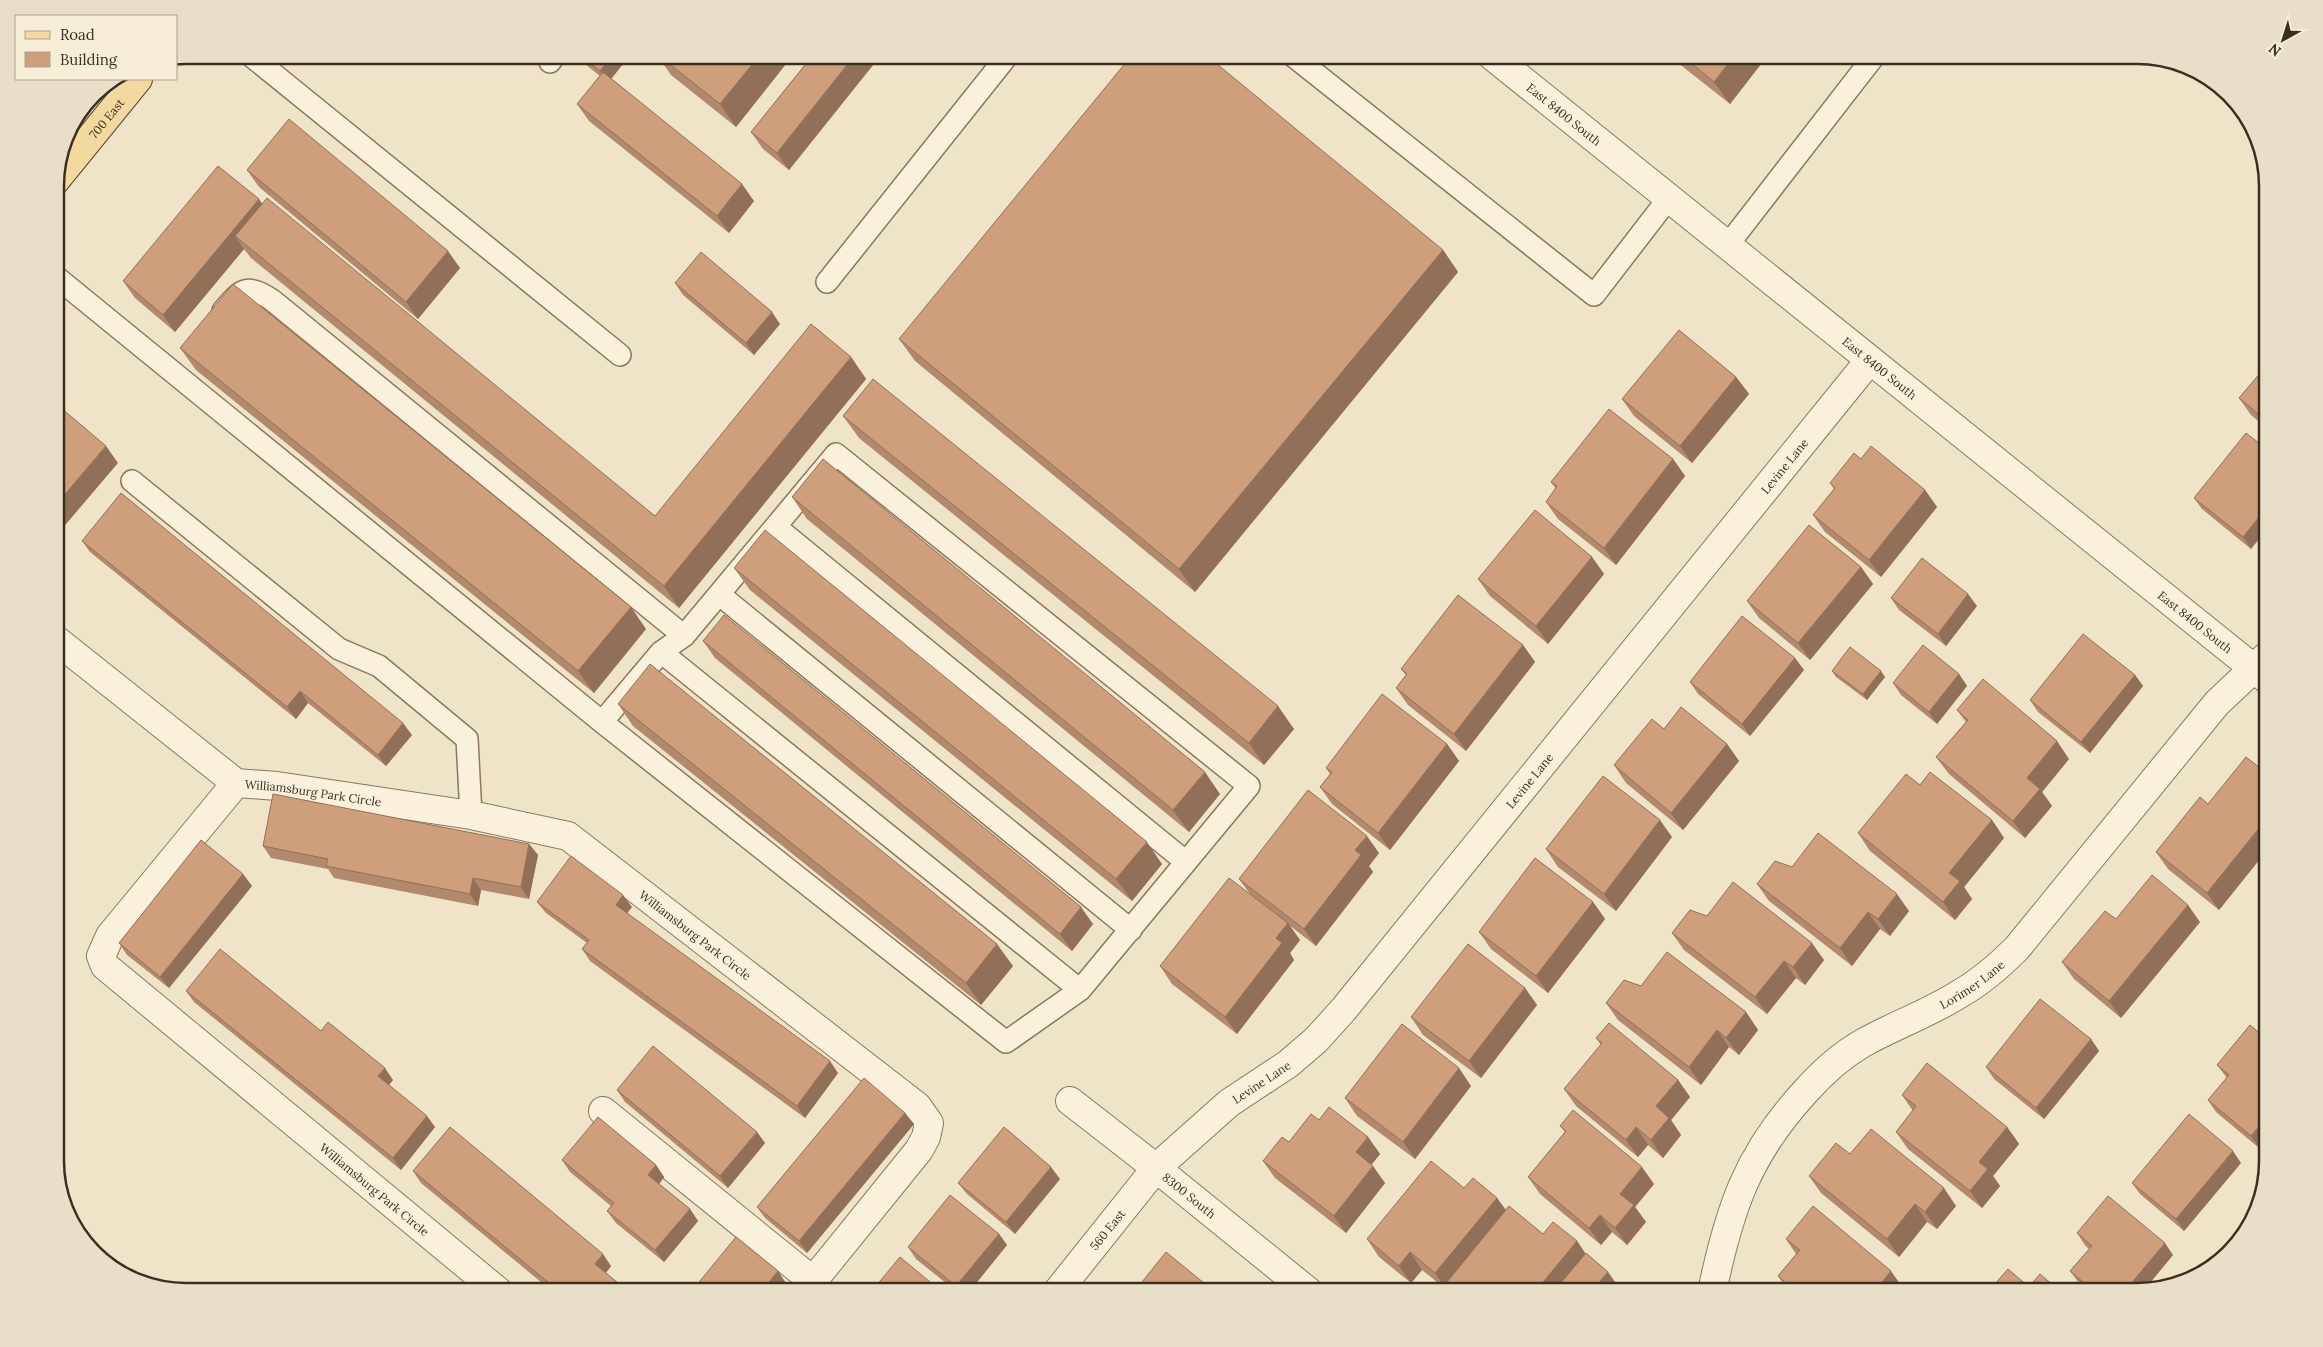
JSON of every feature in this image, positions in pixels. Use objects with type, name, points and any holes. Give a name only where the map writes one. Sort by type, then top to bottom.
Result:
[{"type":"main road","name":"700 East","points":[[65,168],[137,80]]},
{"type":"street","name":"East 8400 South","points":[[1503,64],[1869,361],[2259,665]]},
{"type":"street","name":"Levine Lane","points":[[1156,1168],[1229,1104],[1280,1069],[1316,1040],[1344,1010],[1869,361]]},
{"type":"street","name":"Williamsburg Park Circle","points":[[64,646],[236,783],[277,786],[471,815],[568,836],[917,1106],[928,1122],[926,1137],[919,1150],[810,1283]]},
{"type":"street","name":"Lorimer Lane","points":[[1714,1283],[1722,1242],[1735,1200],[1754,1158],[1782,1117],[1818,1077],[1861,1044],[1962,993],[1991,973],[2017,948],[2217,703],[2259,671]]},
{"type":"street","name":"Williamsburg Park Circle","points":[[236,783],[110,936],[102,956],[105,966],[487,1283]]},
{"type":"street","name":"8300 South","points":[[1070,1100],[1298,1283]]},
{"type":"street","name":"Williamsburg Park Circle","points":[[603,1111],[804,1283]]},
{"type":"street","name":"560 East","points":[[1064,1283],[1156,1168]]},
{"type":"lane","points":[[261,64],[620,355]]},
{"type":"lane","points":[[827,282],[1001,64]]},
{"type":"lane","points":[[1303,64],[1594,294],[1668,199]]},
{"type":"lane","points":[[1728,246],[1868,64]]},
{"type":"lane","points":[[64,282],[180,364],[602,722],[1006,1042],[1080,990],[1249,786],[836,454],[720,595],[684,636],[661,652],[602,722]]},
{"type":"lane","points":[[211,326],[236,296],[246,291],[256,290],[272,300],[684,636]]},
{"type":"lane","points":[[132,481],[339,649],[379,666],[467,739],[471,815]]},
{"type":"lane","points":[[776,527],[1186,862]]},
{"type":"lane","points":[[720,595],[1131,930]]},
{"type":"lane","points":[[661,652],[1080,990]]},
{"type":"building","points":[[591,64],[606,64],[600,71]]},
{"type":"building","points":[[669,64],[753,64],[720,104]]},
{"type":"building","points":[[806,64],[848,64],[777,153],[751,132]]},
{"type":"building","points":[[1125,64],[1217,64],[1443,250],[1179,569],[899,339]]},
{"type":"building","points":[[1692,64],[1728,64],[1714,82]]},
{"type":"building","points":[[603,72],[742,184],[717,216],[577,104]]},
{"type":"building","points":[[289,119],[448,251],[406,302],[247,170]]},
{"type":"building","points":[[218,166],[259,199],[163,315],[123,281]]},
{"type":"building","points":[[267,198],[655,516],[811,324],[851,357],[664,586],[235,236]]},
{"type":"building","points":[[701,252],[772,312],[746,343],[675,283]]},
{"type":"building","points":[[233,284],[631,607],[578,671],[180,348]]},
{"type":"building","points":[[1679,330],[1736,377],[1680,446],[1622,399]]},
{"type":"building","points":[[2259,375],[2259,415],[2239,398]]},
{"type":"building","points":[[873,379],[1278,706],[1249,743],[843,416]]},
{"type":"building","points":[[1609,409],[1673,459],[1604,548],[1546,502],[1557,486],[1551,482]]},
{"type":"building","points":[[64,411],[106,446],[64,495]]},
{"type":"building","points":[[2246,433],[2259,443],[2259,517],[2243,537],[2194,498]]},
{"type":"building","points":[[1871,446],[1925,490],[1869,560],[1813,515],[1835,488],[1830,483],[1854,453],[1861,459]]},
{"type":"building","points":[[823,459],[1205,772],[1173,810],[792,497]]},
{"type":"building","points":[[121,493],[403,723],[378,755],[300,691],[287,707],[82,541]]},
{"type":"building","points":[[1535,510],[1592,557],[1536,626],[1478,579]]},
{"type":"building","points":[[1809,525],[1861,567],[1798,643],[1747,601]]},
{"type":"building","points":[[765,530],[1147,842],[1116,879],[734,568]]},
{"type":"building","points":[[1922,558],[1968,594],[1938,634],[1891,598]]},
{"type":"building","points":[[1458,595],[1523,645],[1454,734],[1396,688],[1407,674],[1401,669]]},
{"type":"building","points":[[724,615],[1081,907],[1060,934],[703,641]]},
{"type":"building","points":[[1742,616],[1795,658],[1742,724],[1690,682]]},
{"type":"building","points":[[2083,634],[2135,675],[2081,742],[2030,700]]},
{"type":"building","points":[[1923,645],[1959,674],[1929,712],[1893,683]]},
{"type":"building","points":[[1850,647],[1881,671],[1863,694],[1832,671]]},
{"type":"building","points":[[650,664],[997,944],[966,983],[618,704]]},
{"type":"building","points":[[1983,679],[2057,741],[2027,778],[2040,789],[2013,821],[1936,757],[1968,720],[1957,710]]},
{"type":"building","points":[[1382,694],[1447,744],[1378,833],[1320,787],[1332,772],[1326,768]]},
{"type":"building","points":[[1681,707],[1727,744],[1671,813],[1614,765],[1652,719],[1664,729]]},
{"type":"building","points":[[2246,757],[2259,767],[2259,828],[2207,893],[2156,852],[2200,797],[2208,804]]},
{"type":"building","points":[[1930,772],[1992,820],[1949,873],[1960,881],[1943,902],[1858,833],[1906,774],[1920,785]]},
{"type":"building","points":[[1603,776],[1660,820],[1604,894],[1546,849]]},
{"type":"building","points":[[1308,790],[1367,836],[1355,850],[1361,855],[1304,929],[1239,879]]},
{"type":"building","points":[[273,794],[529,844],[521,887],[473,878],[470,894],[326,866],[328,859],[263,846]]},
{"type":"building","points":[[1818,833],[1897,894],[1878,919],[1868,912],[1840,948],[1757,884],[1775,861],[1792,867]]},
{"type":"building","points":[[201,840],[243,874],[160,977],[119,943]]},
{"type":"building","points":[[571,856],[623,895],[616,905],[830,1061],[797,1106],[582,949],[589,940],[537,902]]},
{"type":"building","points":[[1535,858],[1593,902],[1536,976],[1479,932]]},
{"type":"building","points":[[2152,875],[2188,905],[2109,1001],[2062,962],[2105,911],[2116,919]]},
{"type":"building","points":[[1229,878],[1288,923],[1276,938],[1282,943],[1225,1017],[1160,966]]},
{"type":"building","points":[[1733,882],[1812,943],[1793,967],[1784,961],[1755,997],[1672,933],[1690,910],[1707,916]]},
{"type":"building","points":[[1468,944],[1525,988],[1469,1061],[1411,1017]]},
{"type":"building","points":[[220,949],[321,1031],[328,1022],[385,1068],[378,1076],[427,1116],[393,1158],[186,991]]},
{"type":"building","points":[[1667,952],[1746,1012],[1726,1038],[1717,1030],[1689,1067],[1606,1003],[1624,980],[1641,986]]},
{"type":"building","points":[[2040,999],[2091,1039],[2036,1108],[1986,1067]]},
{"type":"building","points":[[1609,1023],[1678,1080],[1656,1106],[1669,1118],[1651,1140],[1636,1127],[1626,1140],[1564,1089],[1602,1043],[1596,1038]]},
{"type":"building","points":[[1402,1024],[1459,1068],[1403,1142],[1345,1098]]},
{"type":"building","points":[[2250,1025],[2259,1032],[2259,1127],[2251,1136],[2208,1100],[2229,1075],[2217,1065]]},
{"type":"building","points":[[653,1046],[757,1132],[720,1176],[617,1090]]},
{"type":"building","points":[[1927,1063],[2007,1127],[1979,1162],[1988,1169],[1970,1191],[1896,1132],[1916,1106],[1902,1095]]},
{"type":"building","points":[[864,1078],[905,1113],[799,1241],[757,1207]]},
{"type":"building","points":[[1329,1107],[1368,1137],[1356,1152],[1373,1166],[1334,1216],[1263,1161],[1282,1137],[1289,1142],[1311,1114],[1319,1120]]},
{"type":"building","points":[[1573,1110],[1642,1167],[1620,1194],[1634,1205],[1615,1228],[1600,1215],[1589,1228],[1528,1177],[1566,1131],[1560,1126]]},
{"type":"building","points":[[2189,1114],[2233,1151],[2176,1219],[2132,1183]]},
{"type":"building","points":[[598,1117],[656,1165],[648,1175],[690,1209],[655,1250],[607,1211],[614,1203],[562,1160]]},
{"type":"building","points":[[450,1127],[603,1254],[595,1264],[618,1283],[549,1283],[413,1171]]},
{"type":"building","points":[[1004,1127],[1051,1167],[1006,1222],[958,1183]]},
{"type":"building","points":[[1871,1129],[1944,1188],[1925,1212],[1915,1204],[1887,1239],[1809,1176],[1836,1143],[1850,1154]]},
{"type":"building","points":[[1431,1161],[1464,1188],[1473,1178],[1497,1198],[1435,1273],[1410,1252],[1399,1266],[1367,1239]]},
{"type":"building","points":[[950,1195],[999,1234],[958,1283],[952,1283],[908,1247]]},
{"type":"building","points":[[2108,1196],[2165,1243],[2132,1283],[2084,1283],[2070,1271],[2092,1246],[2077,1233]]},
{"type":"building","points":[[1509,1206],[1543,1234],[1553,1222],[1577,1241],[1542,1283],[1447,1282]]},
{"type":"building","points":[[1813,1206],[1891,1271],[1881,1283],[1786,1283],[1778,1276],[1800,1250],[1786,1239]]},
{"type":"building","points":[[736,1237],[778,1271],[768,1283],[698,1283]]},
{"type":"building","points":[[1166,1252],[1204,1283],[1141,1283]]},
{"type":"building","points":[[1586,1253],[1608,1272],[1600,1281],[1602,1283],[1561,1283]]},
{"type":"building","points":[[900,1257],[931,1283],[878,1283]]},
{"type":"building","points":[[2008,1269],[2024,1283],[1996,1283]]},
{"type":"building","points":[[2040,1274],[2050,1283],[2032,1283]]}]
